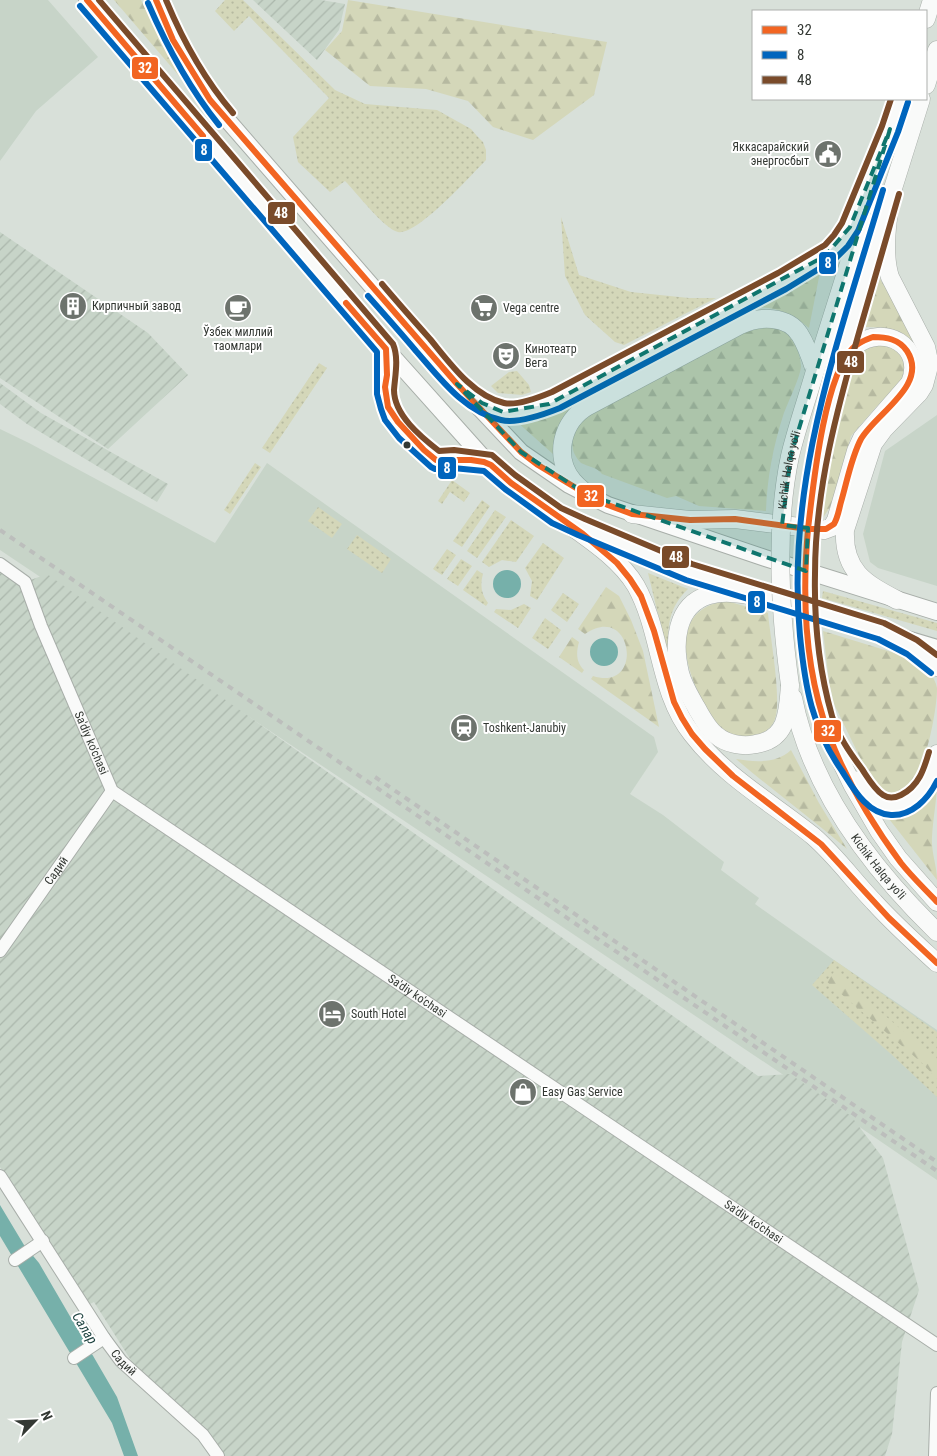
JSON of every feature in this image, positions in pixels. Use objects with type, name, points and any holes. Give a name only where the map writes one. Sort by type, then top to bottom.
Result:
[{"type":"highway","points":[[927,16],[932,0]]},
{"type":"highway","points":[[927,81],[937,50]]},
{"type":"highway","name":"Kichik Halqa yo'li","points":[[900,100],[790,455],[783,516],[782,610],[790,685],[796,713],[810,756],[837,808],[860,844],[899,894],[937,932]]},
{"type":"highway","name":"Kichik Halqa yo'li","points":[[921,100],[837,376],[821,443],[808,531],[806,571],[807,610],[816,683],[823,716],[832,743],[849,779],[879,831],[898,858],[937,902]]},
{"type":"highway","points":[[457,384],[482,403],[503,412],[514,412],[549,404],[633,361],[825,256],[841,241],[850,228],[890,129]]},
{"type":"highway","points":[[892,190],[887,230],[887,266],[890,277],[926,347],[928,370],[924,385],[919,393],[884,429],[873,444],[846,530],[845,539],[848,557],[857,573],[874,587],[897,600]]},
{"type":"highway","points":[[595,499],[573,481],[568,474],[562,451],[562,442],[570,422],[584,408],[740,325],[760,319],[774,319],[784,322],[796,330],[804,341],[815,371]]},
{"type":"highway","points":[[632,514],[690,520],[735,520],[824,530],[832,527],[836,520],[856,451],[862,438],[910,383],[913,359],[907,348],[898,341],[884,338],[869,339],[856,345],[851,350],[837,376]]},
{"type":"highway","points":[[557,516],[612,559],[635,584],[646,607],[656,636],[664,673],[676,710],[691,733],[712,757],[813,837],[840,862],[901,930],[937,963]]},
{"type":"highway","points":[[766,597],[719,593],[706,596],[688,608],[680,622],[678,636],[680,674],[704,722],[716,736],[726,742],[737,744],[748,745],[765,742],[773,738],[780,731],[787,715],[790,685]]},
{"type":"highway","points":[[882,632],[912,647],[937,668]]},
{"type":"highway","points":[[832,743],[872,797],[881,804],[892,806],[899,806],[918,795],[927,782],[937,754]]},
{"type":"main road","points":[[87,0],[386,349],[449,420],[495,469],[510,482],[557,516],[628,548],[689,572],[937,648]]},
{"type":"main road","points":[[156,0],[173,40],[210,100],[457,384],[521,452],[538,465],[595,499],[632,514],[937,612]]},
{"type":"street","name":"Sa'diy ko'chasi","points":[[0,564],[26,582],[45,634],[112,791],[937,1345]]},
{"type":"street","name":"Садий","points":[[0,951],[112,791]]},
{"type":"street","name":"Садий","points":[[0,1176],[104,1338],[121,1361],[203,1435],[218,1456]]},
{"type":"street","points":[[15,1260],[43,1241]]},
{"type":"street","points":[[74,1358],[104,1338]]},
{"type":"street","points":[[934,1456],[937,1393]]},
{"type":"highlighted area","points":[[890,129],[791,455],[782,525],[808,528],[806,571],[586,494],[521,452],[457,384],[482,403],[503,412],[549,404],[825,256],[850,227]]},
{"type":"shaded area","points":[[0,0],[48,0],[98,57],[36,111],[0,161]]},
{"type":"shaded area","points":[[253,0],[321,0],[345,4],[339,30],[317,60]]},
{"type":"shaded area","name":"Кирпичный завод","points":[[0,232],[148,333],[188,375],[108,449],[0,378]]},
{"type":"shaded area","points":[[0,383],[41,413],[168,484],[157,502],[27,424],[0,404]]},
{"type":"shaded area","points":[[937,415],[937,586],[878,568],[870,562],[863,534],[885,451]]},
{"type":"shaded area","points":[[0,429],[215,543],[267,463],[654,737],[658,752],[630,794],[663,815],[724,862],[721,870],[759,898],[755,904],[937,1030],[937,1180],[0,550]]},
{"type":"shaded area","points":[[0,569],[25,582],[47,574],[758,1076],[790,1074],[851,1116],[883,1158],[919,1290],[902,1342],[892,1434],[885,1456],[223,1456],[220,1449],[132,1362],[94,1302],[88,1305],[0,1167]]},
{"type":"green space","points":[[114,0],[141,0],[151,21],[192,91]]},
{"type":"green space","points":[[225,0],[243,0],[335,90],[365,104],[437,110],[471,129],[483,142],[486,150],[486,160],[444,203],[418,225],[407,231],[398,232],[385,224],[345,181],[330,192],[298,162],[293,137],[329,98],[249,16],[234,31],[215,11]]},
{"type":"green space","points":[[348,0],[607,42],[594,95],[533,140],[493,127],[468,101],[426,89],[370,86],[325,50],[342,31]]},
{"type":"green space","points":[[561,217],[579,275],[631,292],[689,298],[716,298],[624,345],[615,342],[585,315],[565,276]]},
{"type":"green space","points":[[821,267],[809,328],[796,318],[783,312],[770,308],[753,307]]},
{"type":"green space","points":[[879,277],[912,333],[921,356],[908,339],[896,331],[862,327]]},
{"type":"green space","points":[[751,327],[785,327],[798,350],[801,366],[776,439],[769,475],[766,511],[699,506],[676,496],[667,498],[602,474],[595,468],[578,460],[574,453],[572,442],[577,429],[586,417]]},
{"type":"green space","points":[[888,343],[906,358],[904,378],[851,436],[833,503],[822,519],[830,456],[846,381],[853,363],[862,351],[871,346]]},
{"type":"green space","points":[[319,363],[327,368],[270,453],[262,448]]},
{"type":"green space","points":[[517,371],[529,385],[531,392],[522,395],[498,393],[491,386],[509,372]]},
{"type":"green space","points":[[579,398],[560,423],[555,438],[553,454],[516,421],[546,415]]},
{"type":"green space","points":[[255,463],[261,467],[230,514],[224,510]]},
{"type":"green space","points":[[452,480],[470,493],[464,502],[450,492],[442,504],[438,501]]},
{"type":"green space","points":[[482,500],[490,506],[462,547],[453,541]]},
{"type":"green space","points":[[318,507],[342,524],[332,538],[308,521]]},
{"type":"green space","points":[[495,510],[506,517],[477,558],[467,551]]},
{"type":"green space","points":[[511,520],[534,536],[516,562],[502,560],[489,567],[482,562]]},
{"type":"green space","points":[[357,535],[391,559],[382,573],[347,549]]},
{"type":"green space","points":[[543,543],[564,558],[537,600],[530,596],[532,581],[525,568]]},
{"type":"green space","points":[[447,549],[456,555],[442,575],[433,569]]},
{"type":"green space","points":[[461,559],[472,566],[458,586],[447,579]]},
{"type":"green space","points":[[477,570],[483,574],[482,589],[488,603],[486,606],[463,590]]},
{"type":"green space","points":[[648,573],[688,589],[677,602],[671,615],[668,647],[666,647]]},
{"type":"green space","points":[[606,587],[619,596],[643,651],[659,727],[591,679],[593,676],[610,678],[620,672],[626,661],[626,649],[622,637],[614,629],[601,627],[585,634],[578,629]]},
{"type":"green space","points":[[823,591],[937,623],[937,631],[822,598]]},
{"type":"green space","points":[[563,593],[579,604],[567,622],[551,610]]},
{"type":"green space","points":[[727,601],[768,613],[777,710],[775,719],[765,732],[750,737],[730,734],[713,720],[697,689],[687,657],[686,641],[689,627],[696,615],[708,606]]},
{"type":"green space","points":[[524,604],[531,608],[518,628],[494,612],[496,609],[511,610]]},
{"type":"green space","points":[[545,618],[561,630],[548,649],[532,638]]},
{"type":"green space","points":[[823,631],[914,659],[934,679],[937,688],[936,705],[927,750],[919,772],[909,789],[897,797],[883,793],[868,774],[834,704],[829,682]]},
{"type":"green space","points":[[572,637],[579,642],[577,657],[579,664],[584,670],[582,673],[559,657]]},
{"type":"green space","points":[[791,750],[819,803],[847,849],[736,759],[750,761],[772,760],[785,755]]},
{"type":"green space","points":[[937,781],[932,843],[937,880],[889,819],[897,818],[919,808],[930,796]]},
{"type":"green space","points":[[834,960],[937,1032],[937,1097],[812,985]]},
{"type":"green space","points":[[834,972],[937,1060],[937,1079],[922,1063],[826,981]]},
{"type":"water","points":[[507,570],[517,574],[521,584],[517,594],[507,598],[497,594],[493,584],[497,574]]},
{"type":"water","points":[[604,638],[614,642],[618,652],[614,662],[604,666],[594,662],[590,652],[594,642]]},
{"type":"water","name":"Салар","points":[[0,1205],[24,1245],[39,1263],[117,1397],[138,1456],[124,1456],[112,1423],[0,1236]]},
{"type":"railway","points":[[0,530],[937,1171]]},
{"type":"railway","points":[[375,777],[937,1162]]},
{"type":"transit line","name":"32","points":[[87,0],[203,136]]},
{"type":"transit line","name":"48","points":[[99,0],[393,344],[396,361],[394,390],[398,408],[410,425],[439,451],[454,450],[492,455],[515,475],[561,508],[585,519],[692,564],[884,623],[917,640],[937,655]]},
{"type":"transit line","name":"32","points":[[156,0],[173,40],[210,100],[457,384],[521,452],[538,465],[586,494],[632,514],[690,520],[735,519],[808,529]]},
{"type":"transit line","name":"48","points":[[166,0],[195,59],[222,100],[233,113]]},
{"type":"transit line","name":"8","points":[[148,3],[179,67],[219,125]]},
{"type":"transit line","name":"8","points":[[80,6],[377,352],[377,394],[385,420],[399,438],[431,467],[435,469],[453,468],[484,471],[505,489],[552,523],[578,535],[686,580],[878,639],[907,654],[931,673]]},
{"type":"transit line","name":"48","points":[[382,284],[454,368],[472,386],[493,399],[509,404],[541,396],[552,392],[778,273],[825,245],[842,223],[882,126],[891,100]]},
{"type":"transit line","name":"8","points":[[368,296],[443,382],[475,410],[488,416],[508,421],[523,420],[547,413],[560,408],[786,289],[835,259],[848,246],[858,231],[898,132],[908,102]]},
{"type":"transit line","name":"8","points":[[883,190],[834,355],[808,465],[801,521],[797,578],[800,636],[804,673],[823,739],[851,785],[862,799],[882,814],[899,815],[919,805],[937,781]]},
{"type":"transit line","name":"48","points":[[899,194],[851,359],[829,450],[823,481],[816,543],[815,610],[818,645],[827,699],[832,716],[845,744],[874,787],[880,793],[890,798],[899,796],[907,791],[920,776],[929,752]]},
{"type":"transit line","name":"32","points":[[346,303],[386,349],[387,375],[385,387],[388,407],[398,422],[436,460],[471,460],[491,465],[511,483],[583,534],[617,563],[641,596],[654,631],[674,702],[692,734],[733,776],[821,844],[889,918],[937,963]]},
{"type":"transit line","name":"32","points":[[873,337],[892,340],[904,347],[912,363],[911,375],[906,387],[898,398],[868,429],[861,439],[852,462],[834,524],[826,529],[808,529],[821,433],[834,382],[843,362],[853,348],[873,337]]},
{"type":"transit line","name":"32","points":[[808,529],[805,580],[807,633],[815,685],[829,735],[860,801],[880,833],[905,868],[937,902]]},
{"type":"place","name":"Яккасарайский энергосбыт","points":[[828,154]]},
{"type":"place","name":"Кирпичный завод","points":[[73,306]]},
{"type":"place","name":"Ўзбек миллий таомлари","points":[[238,308]]},
{"type":"place","name":"Vega centre","points":[[484,308]]},
{"type":"place","name":"Кинотеатр Вега","points":[[506,356]]},
{"type":"place","name":"Toshkent-Janubiy","points":[[464,728]]},
{"type":"place","name":"South Hotel","points":[[332,1014]]},
{"type":"place","name":"Easy Gas Service","points":[[523,1092]]}]
